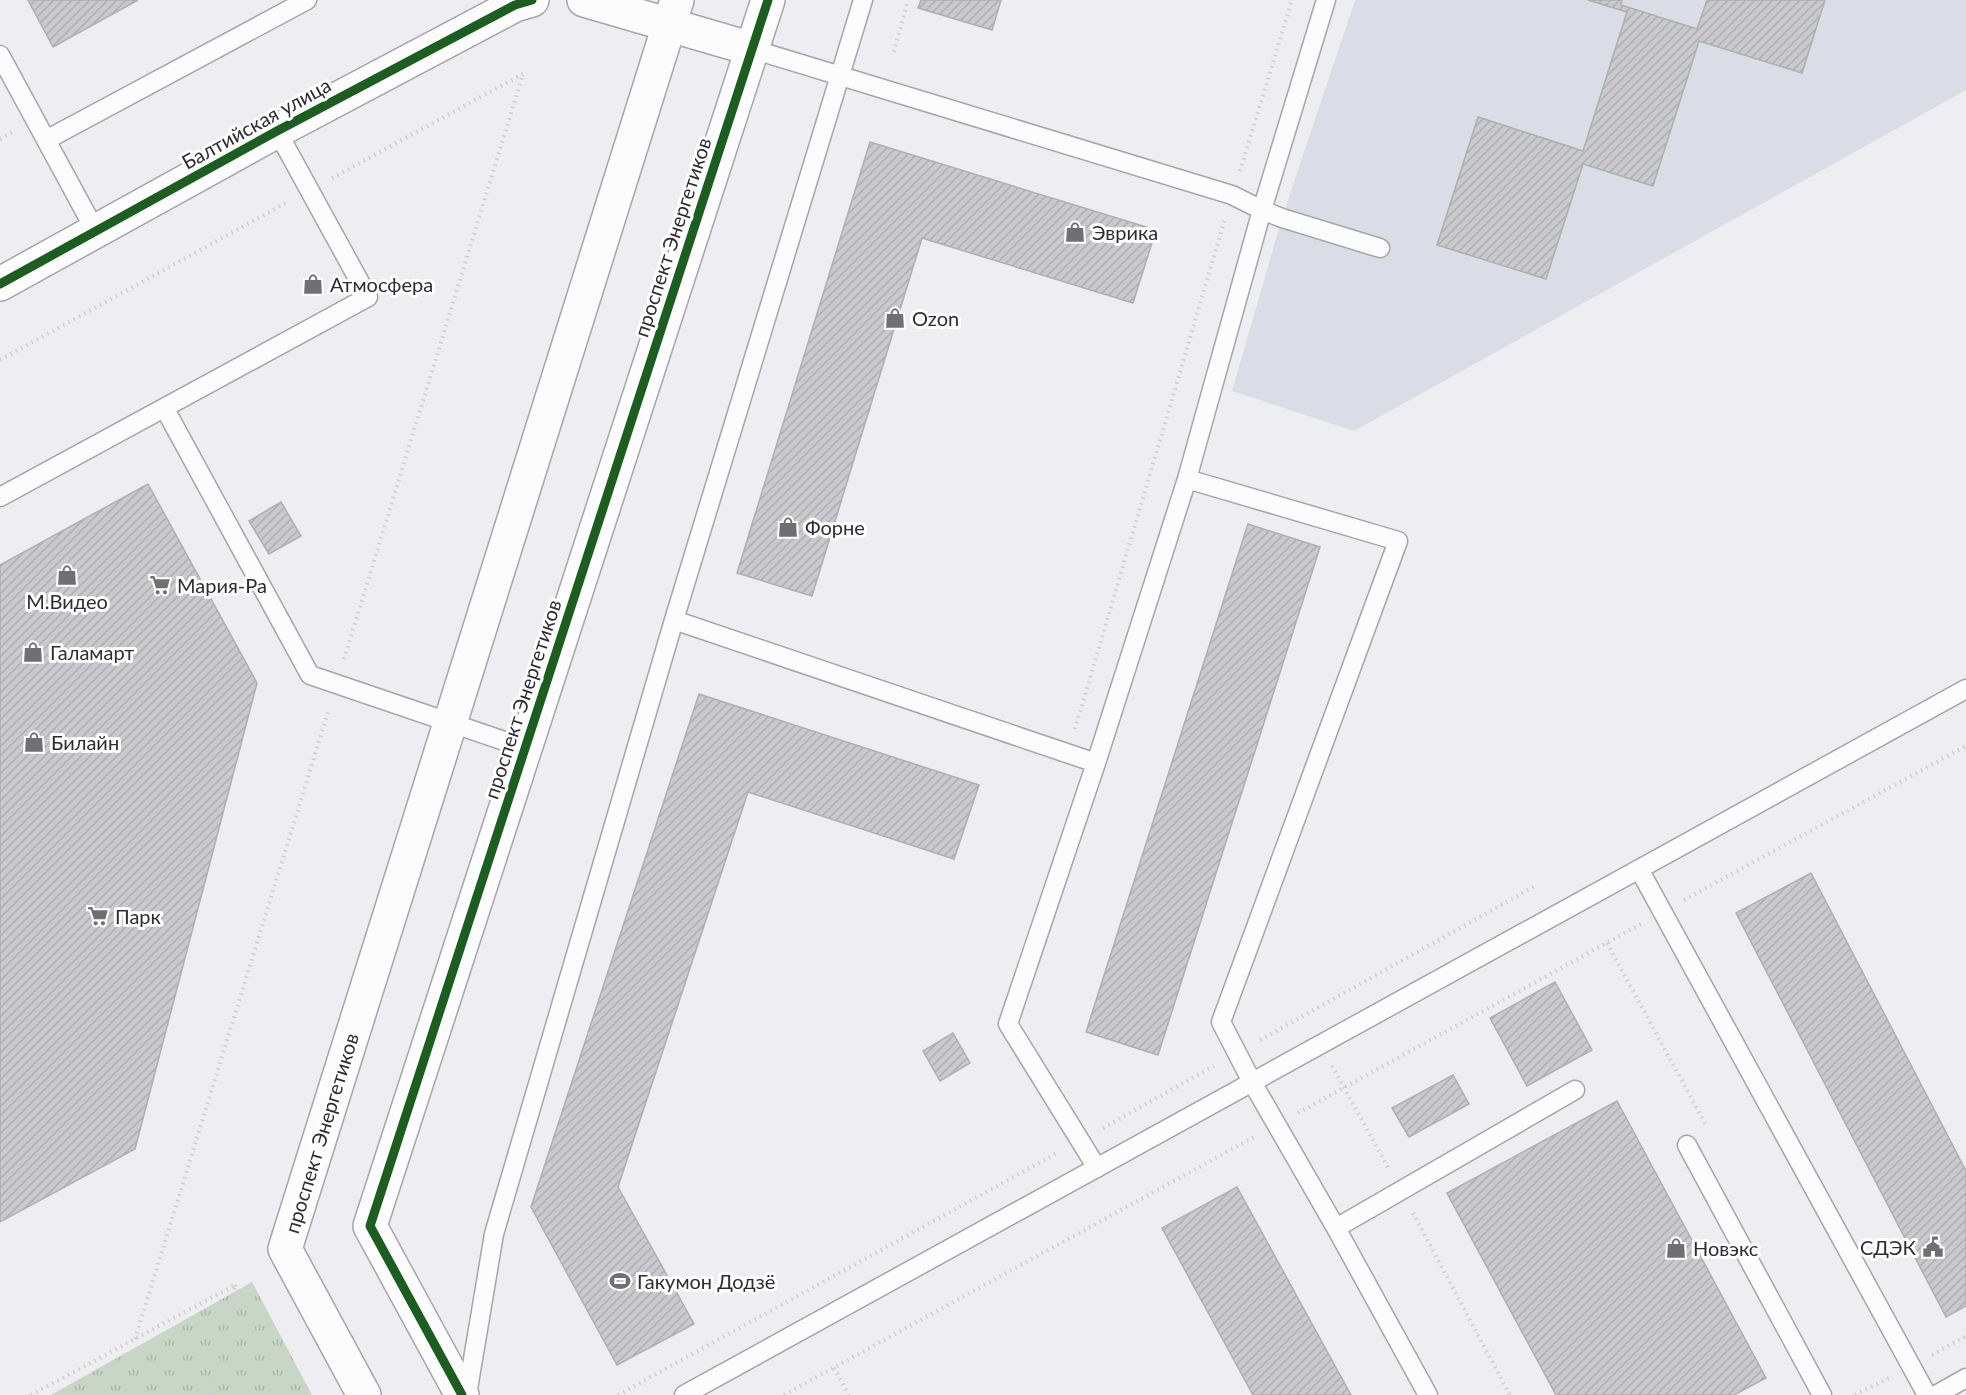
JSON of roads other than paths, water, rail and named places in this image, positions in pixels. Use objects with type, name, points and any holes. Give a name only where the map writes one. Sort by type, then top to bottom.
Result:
[{"type":"street","points":[[584,0],[673,12],[752,49]]},
{"type":"street","name":"проспект Энергетиков","points":[[462,1395],[370,1226],[768,0]]},
{"type":"street","name":"Балтийская улица","points":[[0,284],[277,131],[520,2]]},
{"type":"street","name":"проспект Энергетиков","points":[[364,1395],[285,1249],[673,12]]},
{"type":"lane","points":[[46,140],[307,0]]},
{"type":"lane","points":[[467,1395],[494,1234],[674,620],[862,0]]},
{"type":"lane","points":[[1097,1168],[1008,1024],[1096,763],[1187,479],[1263,210],[1326,0]]},
{"type":"lane","points":[[752,49],[1232,195],[1282,218],[1380,248]]},
{"type":"lane","points":[[0,55],[96,232]]},
{"type":"lane","points":[[0,497],[368,297],[277,131]]},
{"type":"lane","points":[[165,409],[310,675],[525,748]]},
{"type":"lane","points":[[1187,479],[1398,541],[1221,1022],[1252,1082],[1428,1395]]},
{"type":"lane","points":[[674,620],[1096,763]]},
{"type":"lane","points":[[684,1395],[1966,689]]},
{"type":"lane","points":[[1639,869],[1927,1395]]},
{"type":"lane","points":[[1336,1228],[1575,1090]]},
{"type":"lane","points":[[1687,1145],[1822,1395]]},
{"type":"lane","points":[[1936,1395],[1966,1378]]},
{"type":"place","name":"Эврика","points":[[1075,232]]},
{"type":"place","name":"Атмосфера","points":[[313,284]]},
{"type":"place","name":"Ozon","points":[[895,318]]},
{"type":"place","name":"Форне","points":[[788,527]]},
{"type":"place","name":"М.Видео","points":[[67,575]]},
{"type":"place","name":"Мария-Ра","points":[[160,585]]},
{"type":"place","name":"Галамарт","points":[[33,652]]},
{"type":"place","name":"Билайн","points":[[34,742]]},
{"type":"place","name":"Парк","points":[[98,916]]},
{"type":"place","name":"СДЭК","points":[[1933,1247]]},
{"type":"place","name":"Новэкс","points":[[1676,1248]]},
{"type":"place","name":"Гакумон Додзё","points":[[620,1281]]}]
